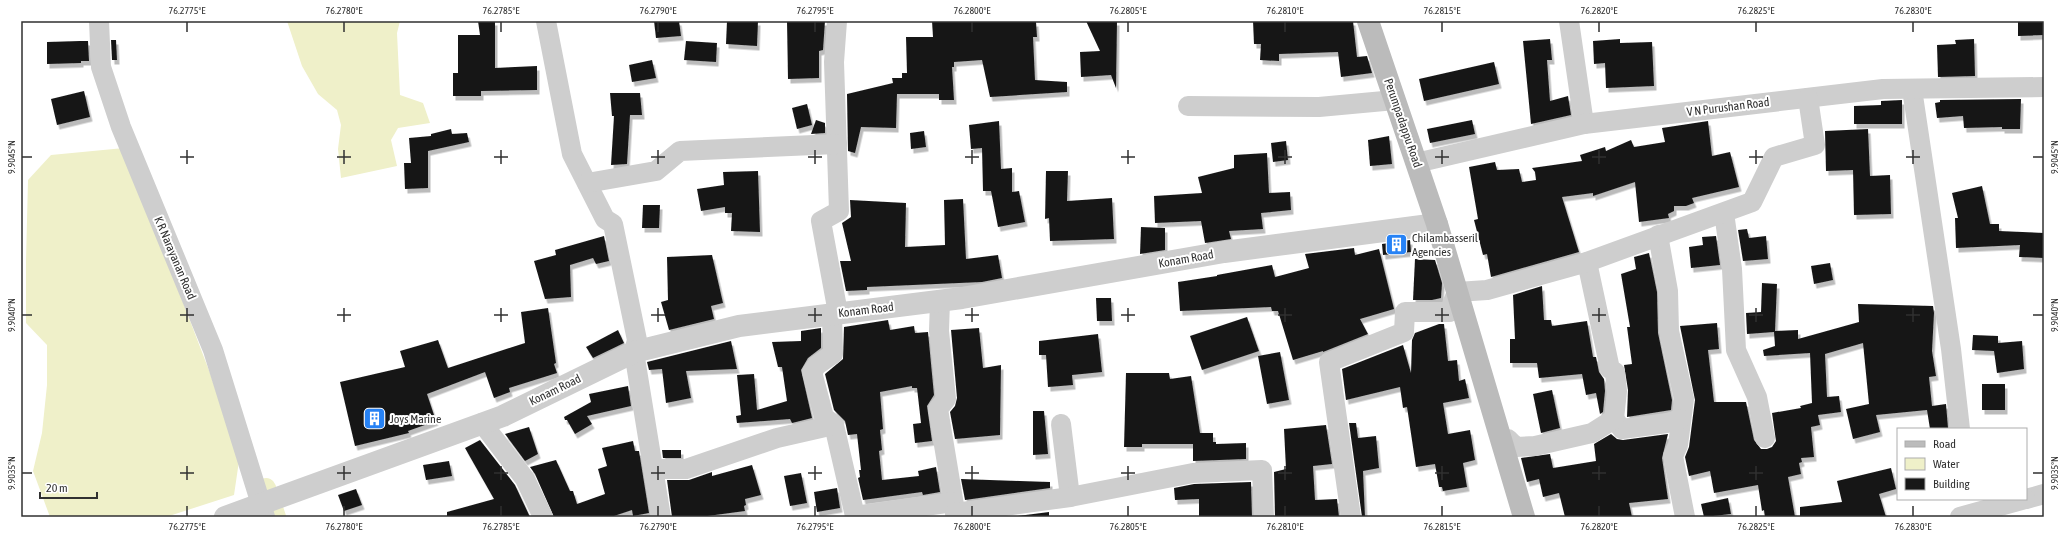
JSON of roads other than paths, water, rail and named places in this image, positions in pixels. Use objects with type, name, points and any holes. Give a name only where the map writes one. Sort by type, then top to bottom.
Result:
[{"type":"main road","name":"Perumpadappu Road","points":[[1368,21],[1437,224],[1524,517]]},
{"type":"street","name":"K R Narayanan Road","points":[[99,21],[101,67],[116,112],[213,350],[265,506]]},
{"type":"street","points":[[546,21],[572,154],[605,219],[613,224],[637,340],[634,352],[661,517]]},
{"type":"street","points":[[837,21],[834,62],[839,212],[821,221],[835,314],[833,354],[817,365],[812,372],[824,417],[834,425],[855,516],[955,510],[1070,497],[1193,473],[1262,470],[1264,517]]},
{"type":"street","points":[[1569,21],[1584,124]]},
{"type":"street","name":"V N Purushan Road","points":[[1416,163],[1584,124],[1883,89],[2044,87]]},
{"type":"street","points":[[1912,89],[1951,349],[1960,428]]},
{"type":"street","points":[[1351,517],[1329,362],[1404,332],[1405,312],[1449,312],[1457,292],[1487,290],[1587,262],[1752,202],[1774,157],[1815,145],[1808,98]]},
{"type":"street","points":[[1188,106],[1319,107],[1395,100]]},
{"type":"street","points":[[587,183],[656,171],[680,151],[837,144]]},
{"type":"street","points":[[1724,213],[1732,269],[1736,350],[1757,397],[1765,438]]},
{"type":"street","name":"Konam Road","points":[[225,517],[265,506],[503,416],[634,352],[739,326],[940,301],[1224,252],[1437,224]]},
{"type":"street","points":[[1658,235],[1668,291],[1669,331],[1684,399],[1680,419],[1678,445],[1673,456],[1685,517]]},
{"type":"street","points":[[1587,262],[1610,369],[1615,372],[1617,391],[1614,419],[1622,429],[1667,424],[1680,419]]},
{"type":"street","points":[[940,301],[939,331],[946,399],[938,409],[955,510]]},
{"type":"street","points":[[1501,439],[1508,439],[1516,447],[1535,446],[1592,433],[1614,419]]},
{"type":"street","points":[[482,424],[525,480],[543,517]]},
{"type":"street","points":[[1061,424],[1070,497]]},
{"type":"street","points":[[654,469],[686,469],[777,438],[834,425]]},
{"type":"street","points":[[2027,499],[2044,494]]},
{"type":"street","points":[[1969,510],[2021,500]]},
{"type":"water","points":[[287,21],[400,21],[397,33],[400,95],[423,103],[430,123],[398,128],[391,140],[397,166],[341,178],[338,149],[341,125],[337,110],[318,94],[302,66]]},
{"type":"water","points":[[124,148],[210,373],[239,461],[234,495],[166,517],[50,517],[33,471],[42,433],[47,385],[47,345],[26,323],[28,180],[51,155]]},
{"type":"waterway","points":[[266,488],[276,517]]},
{"type":"place","name":"Chilambasseril Agencies","points":[[1396,245]]},
{"type":"place","name":"Joys Marine","points":[[375,419]]}]
